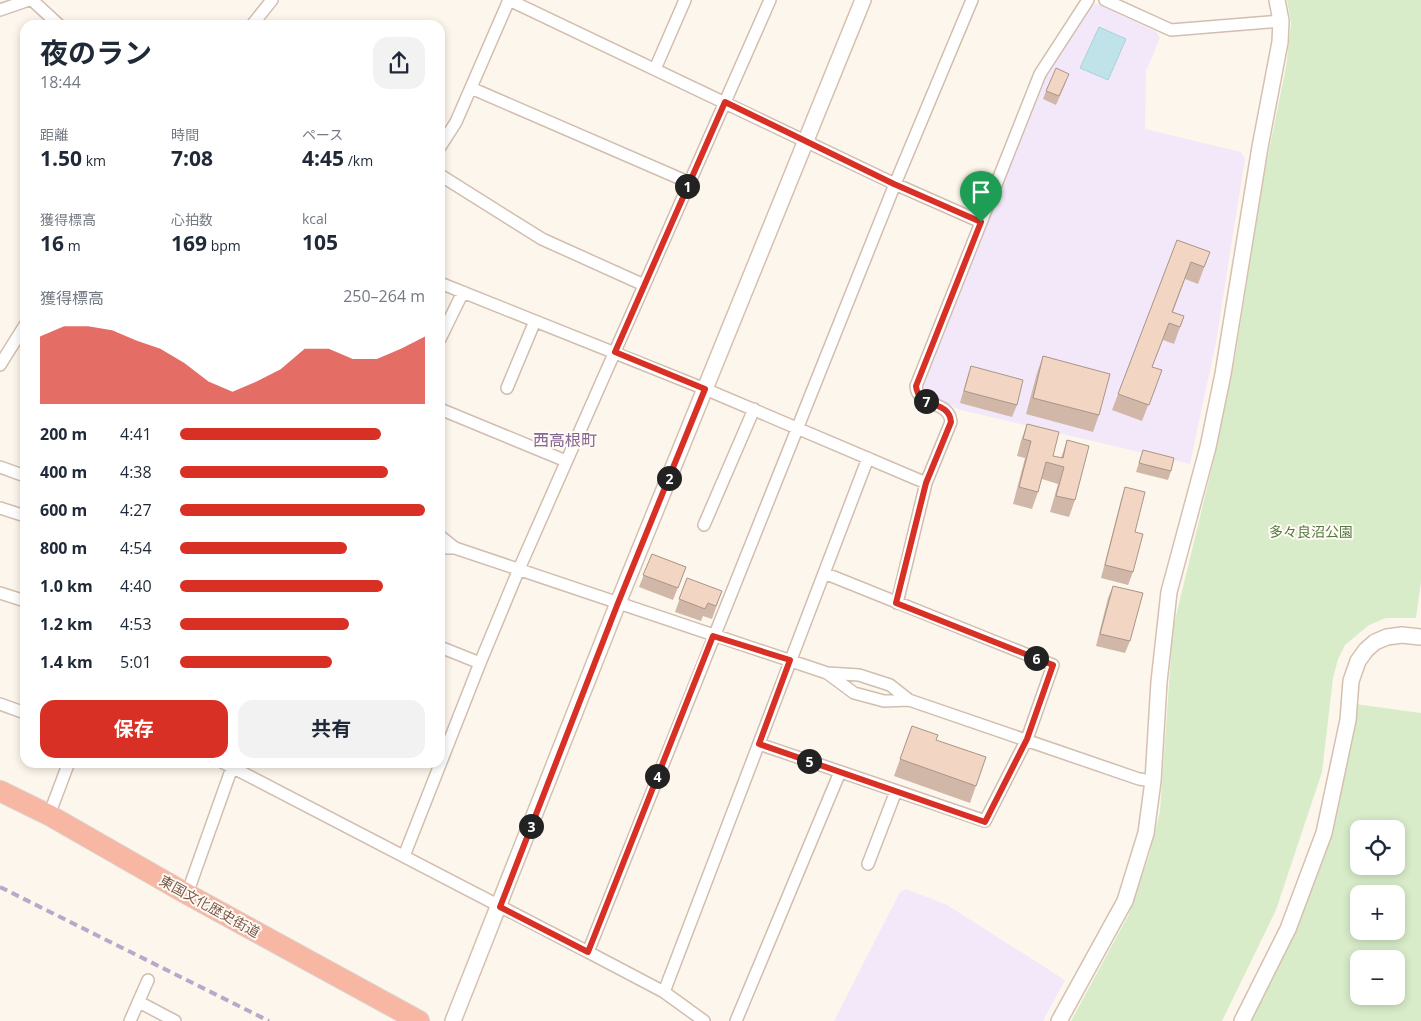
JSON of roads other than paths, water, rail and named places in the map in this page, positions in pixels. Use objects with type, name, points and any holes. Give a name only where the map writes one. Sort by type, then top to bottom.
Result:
[{"type":"highway","name":"東国文化歴史街道","points":[[0,791],[49,815],[187,894],[419,1021]]},
{"type":"street","points":[[0,10],[29,0],[53,20]]},
{"type":"street","points":[[256,20],[272,0]]},
{"type":"street","points":[[445,139],[456,122],[509,0],[806,140],[894,184],[981,222]]},
{"type":"street","points":[[655,69],[685,0]]},
{"type":"street","points":[[445,750],[566,461],[770,0]]},
{"type":"street","points":[[453,1021],[500,907],[618,603],[863,0]]},
{"type":"street","points":[[588,952],[894,184],[972,0]]},
{"type":"street","points":[[896,603],[926,483],[951,422],[950,415],[946,410],[920,398],[916,393],[916,386],[1040,74],[1088,0]]},
{"type":"street","points":[[1104,0],[1171,30],[1281,20]]},
{"type":"street","points":[[1059,1021],[1125,901],[1146,833],[1153,781],[1159,682],[1169,592],[1208,447],[1223,374],[1260,148],[1280,42],[1281,20],[1277,0]]},
{"type":"street","points":[[471,88],[688,182]]},
{"type":"street","points":[[445,178],[542,239],[644,285]]},
{"type":"street","points":[[445,285],[798,427],[926,483]]},
{"type":"street","points":[[445,329],[463,292]]},
{"type":"street","points":[[507,388],[535,321]]},
{"type":"street","points":[[0,365],[20,334]]},
{"type":"street","points":[[704,525],[754,409]]},
{"type":"street","points":[[445,411],[566,461]]},
{"type":"street","points":[[664,992],[868,458]]},
{"type":"street","points":[[0,467],[20,474]]},
{"type":"street","points":[[0,508],[20,514]]},
{"type":"street","points":[[445,540],[455,548]]},
{"type":"street","points":[[445,548],[455,548],[827,673],[859,676],[890,685],[909,700],[1139,778],[1153,781]]},
{"type":"street","points":[[759,744],[985,822],[1027,739],[1053,665],[824,573]]},
{"type":"street","points":[[0,593],[20,599]]},
{"type":"street","points":[[1242,1021],[1288,929],[1324,834],[1348,720],[1351,681],[1358,661],[1374,642],[1387,637],[1402,635],[1420,637]]},
{"type":"street","points":[[445,649],[480,663]]},
{"type":"street","points":[[827,673],[854,693],[884,701],[909,700]]},
{"type":"street","points":[[0,704],[20,711]]},
{"type":"street","points":[[49,815],[66,768]]},
{"type":"street","points":[[187,894],[228,768]]},
{"type":"street","points":[[237,768],[664,992],[699,1020]]},
{"type":"street","points":[[404,856],[438,768]]},
{"type":"street","points":[[736,1021],[840,772]]},
{"type":"street","points":[[868,864],[896,791]]},
{"type":"street","points":[[130,1021],[148,980]]},
{"type":"street","points":[[139,1002],[175,1021]]},
{"type":"water","points":[[1099,27],[1126,39],[1108,80],[1080,68]]},
{"type":"railway","points":[[0,887],[269,1021]]},
{"type":"district","name":"西高根町","points":[[565,440]]},
{"type":"park label","name":"多々良沼公園","points":[[1311,531]]}]
